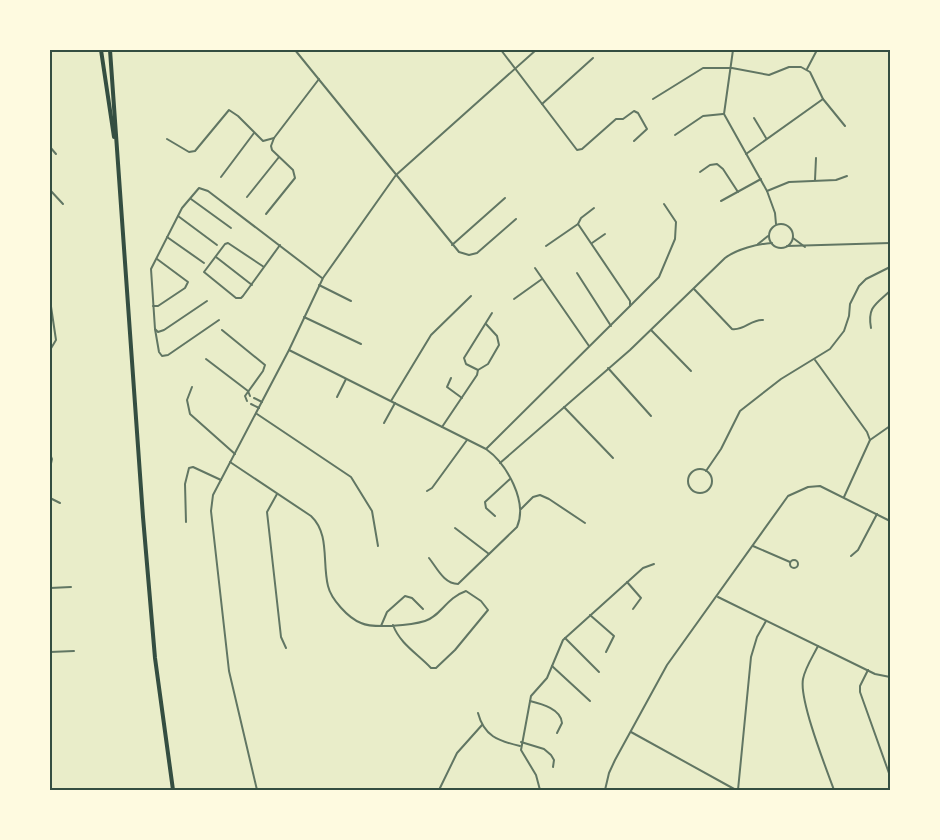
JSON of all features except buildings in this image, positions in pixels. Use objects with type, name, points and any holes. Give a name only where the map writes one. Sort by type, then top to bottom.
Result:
[{"type":"highway","points":[[101,50],[117,152]]},
{"type":"highway","points":[[110,50],[142,506],[155,658],[173,790]]},
{"type":"street","points":[[295,50],[459,252],[475,254],[516,219]]},
{"type":"street","points":[[501,50],[577,150],[582,149],[616,120],[623,119],[634,111],[638,113],[647,129],[634,141]]},
{"type":"street","points":[[257,790],[227,660],[211,506],[213,495],[289,350],[323,278],[396,175],[536,50]]},
{"type":"street","points":[[733,50],[724,114],[761,179],[775,213],[776,224],[769,236],[756,245]]},
{"type":"street","points":[[807,69],[817,50]]},
{"type":"street","points":[[542,104],[594,58]]},
{"type":"street","points":[[653,99],[699,69],[709,67],[732,68],[769,75],[789,67],[807,69],[813,76],[823,99],[845,126]]},
{"type":"street","points":[[266,214],[295,178],[293,170],[272,150],[274,138],[319,79]]},
{"type":"street","points":[[746,154],[823,99]]},
{"type":"street","points":[[167,139],[189,152],[195,151],[229,110],[263,141],[274,138]]},
{"type":"street","points":[[675,135],[703,116],[724,114]]},
{"type":"street","points":[[754,118],[766,138]]},
{"type":"street","points":[[221,177],[254,133]]},
{"type":"street","points":[[50,147],[56,154]]},
{"type":"street","points":[[247,197],[280,156]]},
{"type":"street","points":[[815,180],[816,158]]},
{"type":"street","points":[[700,172],[710,165],[717,164],[723,169],[738,192]]},
{"type":"street","points":[[767,191],[789,182],[836,180],[847,176]]},
{"type":"street","points":[[721,201],[761,179]]},
{"type":"street","points":[[219,320],[164,356],[159,352],[151,269],[178,216],[198,189],[202,188],[323,278]]},
{"type":"street","points":[[50,190],[63,204]]},
{"type":"street","points":[[452,245],[505,198]]},
{"type":"street","points":[[191,199],[231,228]]},
{"type":"street","points":[[486,449],[659,277],[675,239],[676,222],[664,204]]},
{"type":"street","points":[[546,246],[578,224],[581,218],[594,208]]},
{"type":"street","points":[[775,213],[783,224]]},
{"type":"street","points":[[178,216],[217,245]]},
{"type":"street","points":[[578,224],[630,301],[630,306]]},
{"type":"street","points":[[776,224],[783,224],[791,228],[793,237],[805,247]]},
{"type":"street","points":[[592,243],[605,234]]},
{"type":"street","points":[[769,236],[772,243]]},
{"type":"street","points":[[167,237],[204,263]]},
{"type":"street","points":[[787,246],[793,237]]},
{"type":"street","points":[[264,267],[228,243],[204,272],[228,292],[241,298],[252,285],[280,245]]},
{"type":"street","points":[[500,463],[651,330],[729,255],[756,245],[772,243],[781,248],[891,243]]},
{"type":"street","points":[[215,256],[252,285]]},
{"type":"street","points":[[153,306],[158,306],[182,290],[188,282],[156,258]]},
{"type":"street","points":[[706,471],[740,411],[781,379],[825,353],[841,337],[847,323],[852,298],[862,282],[891,267]]},
{"type":"street","points":[[535,268],[590,346]]},
{"type":"street","points":[[577,273],[611,326]]},
{"type":"street","points":[[514,299],[542,279]]},
{"type":"street","points":[[319,285],[351,301]]},
{"type":"street","points":[[694,289],[732,329],[740,330],[753,321],[763,320]]},
{"type":"street","points":[[871,328],[869,313],[871,309],[891,291]]},
{"type":"street","points":[[384,423],[393,402],[431,334],[471,296]]},
{"type":"street","points":[[50,300],[56,340],[50,350]]},
{"type":"street","points":[[155,329],[160,332],[165,330],[207,301]]},
{"type":"street","points":[[477,370],[466,364],[465,358],[492,313]]},
{"type":"street","points":[[304,317],[361,344]]},
{"type":"street","points":[[477,370],[488,364],[499,345],[497,336],[485,323]]},
{"type":"street","points":[[222,330],[265,365],[244,398],[247,401]]},
{"type":"street","points":[[651,330],[691,371]]},
{"type":"street","points":[[289,350],[486,449],[500,463],[510,478],[521,508],[517,527],[456,585],[443,577],[429,558]]},
{"type":"street","points":[[206,359],[248,391],[250,396]]},
{"type":"street","points":[[814,360],[867,432],[870,440]]},
{"type":"street","points":[[608,368],[651,416]]},
{"type":"street","points":[[442,427],[477,375],[477,370]]},
{"type":"street","points":[[451,378],[447,387],[462,398]]},
{"type":"street","points":[[337,397],[346,379]]},
{"type":"street","points":[[192,387],[187,400],[190,414],[235,454]]},
{"type":"street","points":[[254,398],[262,402]]},
{"type":"street","points":[[251,404],[259,408]]},
{"type":"street","points":[[564,407],[614,458]]},
{"type":"street","points":[[256,414],[351,477],[372,511],[378,546]]},
{"type":"street","points":[[844,497],[870,440],[891,426]]},
{"type":"street","points":[[427,491],[432,488],[467,440]]},
{"type":"street","points":[[50,454],[52,463],[50,468]]},
{"type":"street","points":[[230,462],[311,516],[320,527],[328,586],[334,598],[362,624],[381,626],[428,620],[448,601],[462,592],[469,592],[487,607],[488,613],[436,668],[431,668],[406,644],[399,637],[393,625]]},
{"type":"street","points":[[186,522],[185,484],[189,468],[193,467],[221,480]]},
{"type":"street","points":[[697,470],[706,471],[712,479],[709,489],[700,493],[694,491],[690,486],[689,476],[697,470]]},
{"type":"street","points":[[495,516],[486,508],[485,502],[510,478]]},
{"type":"street","points":[[605,790],[609,773],[668,665],[783,502],[794,492],[816,486],[844,497],[891,521]]},
{"type":"street","points":[[278,494],[267,512],[281,637],[286,648]]},
{"type":"street","points":[[521,508],[533,497],[540,495],[585,523]]},
{"type":"street","points":[[50,498],[60,503]]},
{"type":"street","points":[[851,556],[858,550],[877,514]]},
{"type":"street","points":[[455,528],[489,554]]},
{"type":"street","points":[[753,546],[790,562]]},
{"type":"street","points":[[540,790],[536,775],[523,755],[521,744],[531,696],[547,678],[565,638],[643,568],[654,564]]},
{"type":"street","points":[[627,582],[641,598],[633,609]]},
{"type":"street","points":[[50,588],[71,587]]},
{"type":"street","points":[[381,626],[387,612],[405,596],[412,598],[423,609]]},
{"type":"street","points":[[718,597],[868,670],[891,677]]},
{"type":"street","points":[[590,615],[614,636],[606,652]]},
{"type":"street","points":[[630,732],[737,790],[751,657],[757,637],[766,621]]},
{"type":"street","points":[[565,638],[599,672]]},
{"type":"street","points":[[818,646],[804,676],[802,688],[805,704],[834,790]]},
{"type":"street","points":[[50,652],[74,651]]},
{"type":"street","points":[[552,666],[590,701]]},
{"type":"street","points":[[868,670],[860,686],[860,692],[891,776]]},
{"type":"street","points":[[529,701],[560,715],[562,723],[557,734]]},
{"type":"street","points":[[478,713],[482,725],[496,740],[548,752],[554,760],[553,767]]},
{"type":"street","points":[[439,790],[457,753],[482,725]]}]
